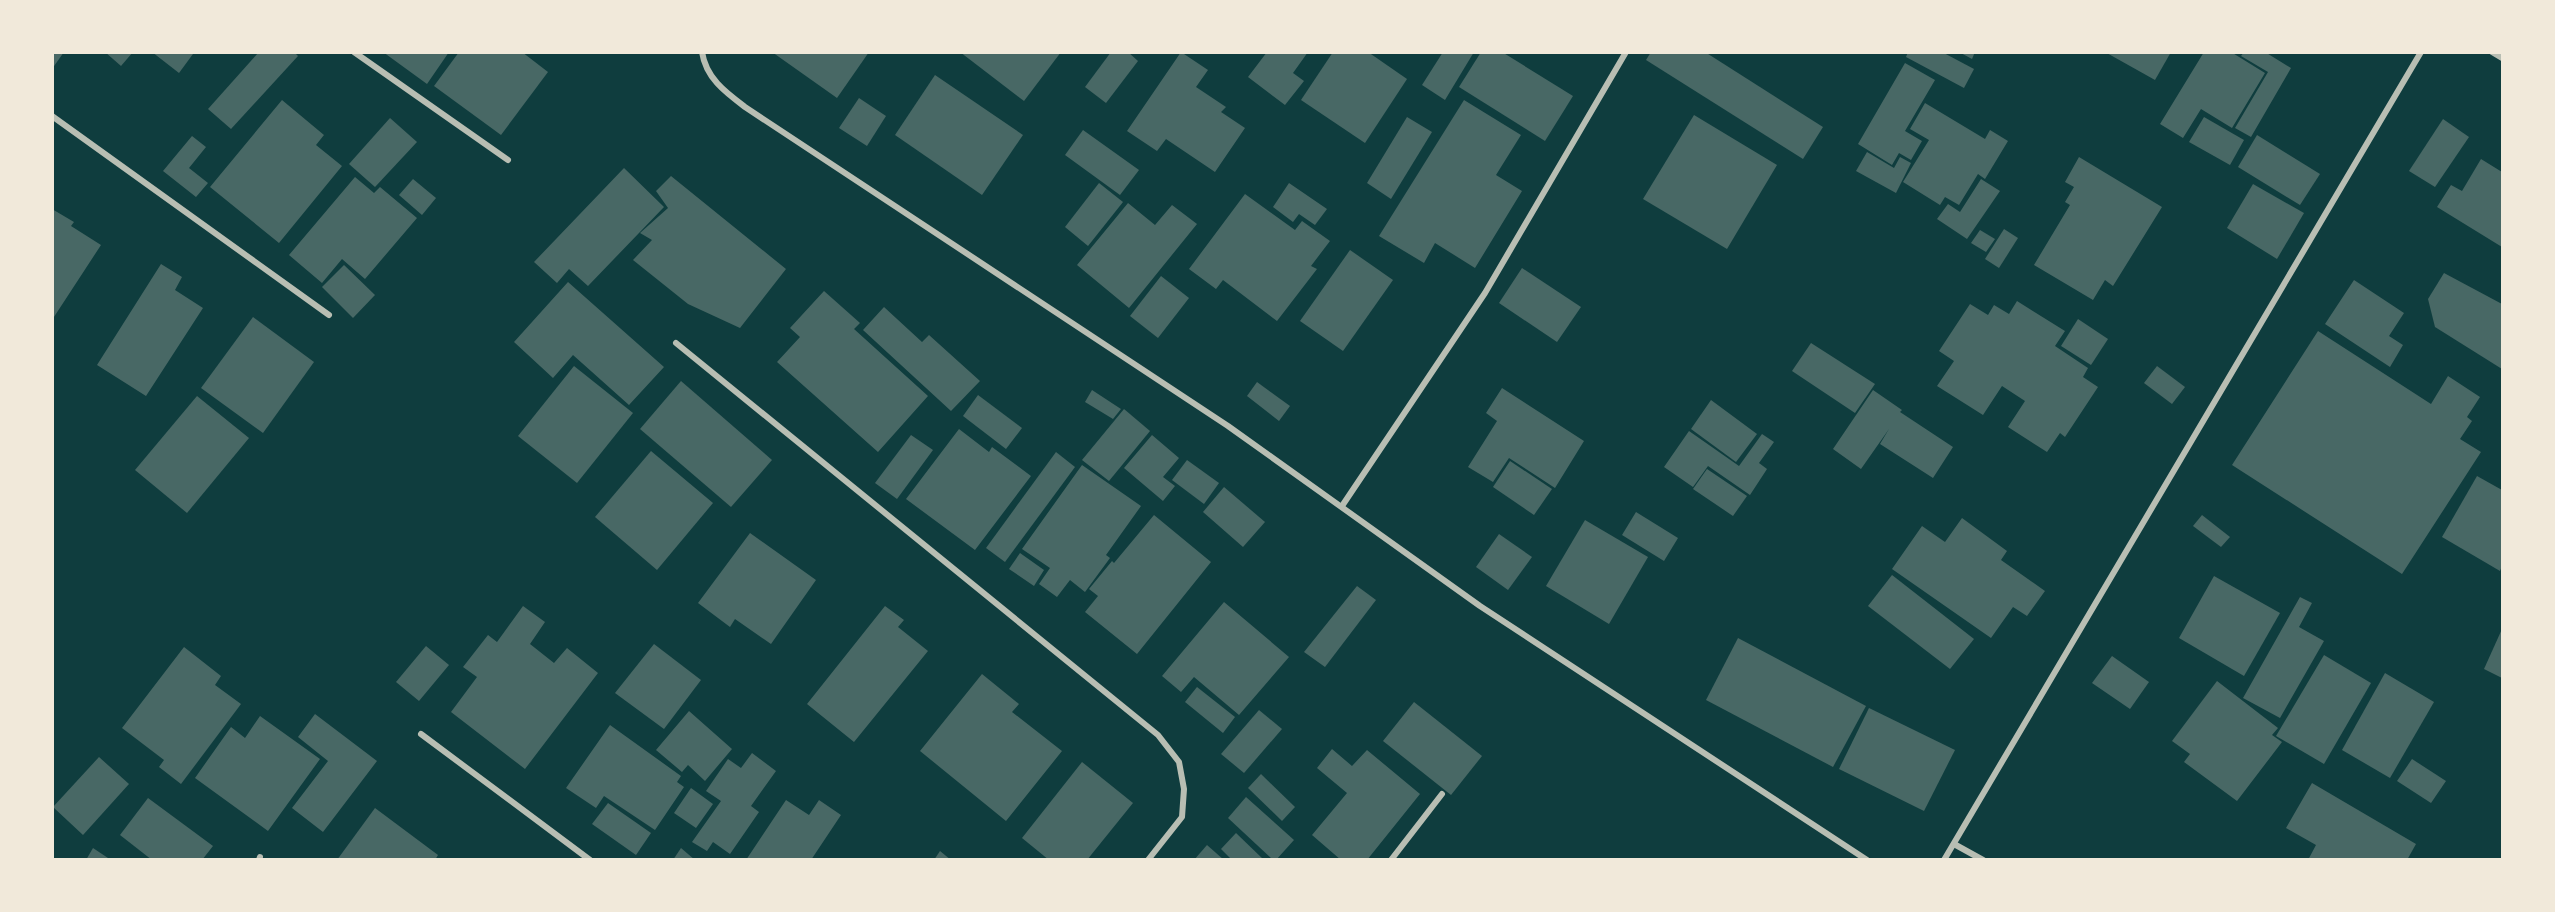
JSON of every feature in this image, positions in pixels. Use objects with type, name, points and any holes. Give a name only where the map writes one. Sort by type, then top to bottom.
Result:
[{"type":"street","points":[[354,52],[508,160]]},
{"type":"street","points":[[702,52],[704,64],[719,88],[745,107],[1228,426],[1480,606],[1867,860]]},
{"type":"street","points":[[1342,506],[1485,293],[1626,52]]},
{"type":"street","points":[[1944,860],[2421,52]]},
{"type":"street","points":[[2492,52],[2502,58]]},
{"type":"street","points":[[52,116],[329,315]]},
{"type":"street","points":[[676,343],[1158,735],[1179,762],[1184,789],[1182,817],[1149,860]]},
{"type":"street","points":[[421,734],[590,860]]},
{"type":"street","points":[[1391,860],[1442,794]]},
{"type":"street","points":[[1954,844],[1983,860]]},
{"type":"building","points":[[52,52],[64,52],[52,69]]},
{"type":"building","points":[[105,52],[133,52],[121,66]]},
{"type":"building","points":[[152,52],[191,52],[193,54],[179,73]]},
{"type":"building","points":[[259,52],[294,52],[298,56],[231,129],[208,109]]},
{"type":"building","points":[[383,52],[449,52],[427,84]]},
{"type":"building","points":[[459,52],[522,52],[548,72],[501,135],[434,86]]},
{"type":"building","points":[[772,52],[869,52],[837,98]]},
{"type":"building","points":[[960,52],[1061,52],[1024,101]]},
{"type":"building","points":[[1111,52],[1128,52],[1138,61],[1106,103],[1085,87]]},
{"type":"building","points":[[1181,52],[1208,70],[1196,87],[1226,107],[1221,112],[1245,128],[1215,172],[1166,139],[1157,151],[1127,131]]},
{"type":"building","points":[[1267,52],[1308,52],[1293,73],[1304,81],[1285,105],[1248,77]]},
{"type":"building","points":[[1333,52],[1368,52],[1407,79],[1365,143],[1301,100]]},
{"type":"building","points":[[1443,52],[1474,52],[1445,100],[1422,85]]},
{"type":"building","points":[[1481,52],[1502,52],[1573,96],[1545,141],[1459,87]]},
{"type":"building","points":[[1651,52],[1705,52],[1823,127],[1803,159],[1646,60]]},
{"type":"building","points":[[1908,52],[1942,52],[1974,69],[1964,88],[1906,57]]},
{"type":"building","points":[[1959,52],[1975,52],[1972,59]]},
{"type":"building","points":[[2105,52],[2171,52],[2155,80]]},
{"type":"building","points":[[2204,52],[2231,52],[2265,73],[2232,128],[2201,109],[2183,138],[2160,124]]},
{"type":"building","points":[[2244,52],[2265,52],[2291,68],[2251,137],[2235,128],[2268,72],[2241,56]]},
{"type":"building","points":[[1905,63],[1935,80],[1905,131],[1922,141],[1911,160],[1899,153],[1892,165],[1858,144]]},
{"type":"building","points":[[935,75],[1023,135],[982,195],[895,135]]},
{"type":"building","points":[[859,98],[886,116],[867,146],[839,128]]},
{"type":"building","points":[[282,100],[324,135],[316,145],[342,166],[279,243],[210,187]]},
{"type":"building","points":[[1464,100],[1521,135],[1496,175],[1522,191],[1475,268],[1435,243],[1424,263],[1379,236]]},
{"type":"building","points":[[1925,103],[1985,139],[1990,130],[2008,141],[1985,179],[1978,174],[1959,205],[1945,197],[1940,205],[1903,182],[1929,140],[1910,129]]},
{"type":"building","points":[[1694,115],[1777,165],[1727,249],[1643,199]]},
{"type":"building","points":[[1407,117],[1432,132],[1391,199],[1367,183]]},
{"type":"building","points":[[2204,117],[2244,140],[2230,165],[2189,142]]},
{"type":"building","points":[[390,118],[417,142],[375,187],[349,164]]},
{"type":"building","points":[[2443,119],[2469,137],[2435,187],[2409,171]]},
{"type":"building","points":[[1083,130],[1139,170],[1120,195],[1065,155]]},
{"type":"building","points":[[2257,135],[2320,174],[2300,205],[2238,167]]},
{"type":"building","points":[[192,136],[206,147],[189,168],[208,183],[196,197],[163,171]]},
{"type":"building","points":[[1867,152],[1894,168],[1900,157],[1911,163],[1896,193],[1856,171]]},
{"type":"building","points":[[2079,157],[2162,207],[2113,286],[2105,280],[2093,300],[2034,265],[2070,205],[2065,202],[2074,187],[2065,182]]},
{"type":"building","points":[[2481,159],[2502,172],[2502,247],[2437,207],[2451,185],[2462,191]]},
{"type":"building","points":[[624,168],[664,207],[588,286],[569,269],[557,283],[534,262]]},
{"type":"building","points":[[671,176],[786,269],[740,328],[688,304],[633,260],[652,240],[640,233],[668,208],[656,191]]},
{"type":"building","points":[[355,177],[374,193],[380,187],[417,218],[365,279],[342,259],[322,283],[289,255]]},
{"type":"building","points":[[413,179],[436,198],[422,215],[399,195]]},
{"type":"building","points":[[1981,179],[2000,191],[1967,239],[1937,219],[1948,204],[1960,212]]},
{"type":"building","points":[[1099,183],[1123,202],[1088,246],[1065,227]]},
{"type":"building","points":[[1289,183],[1327,209],[1315,225],[1299,214],[1293,222],[1273,207]]},
{"type":"building","points":[[2253,184],[2304,213],[2277,259],[2227,228]]},
{"type":"building","points":[[1245,194],[1295,230],[1302,221],[1330,241],[1311,266],[1317,269],[1277,321],[1223,280],[1216,289],[1189,269]]},
{"type":"building","points":[[1128,203],[1155,225],[1172,205],[1197,224],[1129,308],[1077,265]]},
{"type":"building","points":[[52,209],[74,222],[71,226],[101,245],[52,320]]},
{"type":"building","points":[[2004,229],[2018,238],[1999,268],[1985,259]]},
{"type":"building","points":[[1980,230],[1995,239],[1986,252],[1971,243]]},
{"type":"building","points":[[1350,250],[1393,280],[1343,351],[1300,321]]},
{"type":"building","points":[[161,264],[182,277],[175,290],[203,308],[146,396],[97,365]]},
{"type":"building","points":[[344,265],[375,295],[353,318],[322,287]]},
{"type":"building","points":[[1522,268],[1581,307],[1557,342],[1499,303]]},
{"type":"building","points":[[2444,273],[2502,304],[2502,369],[2435,327],[2428,299]]},
{"type":"building","points":[[1161,276],[1189,298],[1158,338],[1130,316]]},
{"type":"building","points":[[2354,280],[2404,313],[2389,336],[2403,345],[2390,367],[2325,324]]},
{"type":"building","points":[[568,282],[664,367],[629,405],[573,355],[553,378],[514,342]]},
{"type":"building","points":[[824,291],[860,323],[854,329],[928,396],[878,452],[777,362],[800,337],[790,328]]},
{"type":"building","points":[[2017,301],[2065,331],[2055,346],[2088,368],[2083,377],[2098,387],[2065,437],[2060,433],[2047,452],[2008,427],[2025,401],[2002,386],[1983,415],[1937,386],[1954,361],[1939,351],[1970,304],[1988,315],[1994,305],[2009,314]]},
{"type":"building","points":[[884,307],[922,342],[929,335],[980,381],[951,411],[863,330]]},
{"type":"building","points":[[253,317],[314,362],[263,433],[201,388]]},
{"type":"building","points":[[2078,319],[2108,339],[2091,365],[2061,346]]},
{"type":"building","points":[[2318,331],[2431,404],[2448,376],[2480,397],[2467,417],[2472,421],[2460,439],[2481,452],[2402,574],[2232,465]]},
{"type":"building","points":[[1811,343],[1875,384],[1855,413],[1792,371]]},
{"type":"building","points":[[574,366],[633,413],[577,483],[518,436]]},
{"type":"building","points":[[2157,366],[2185,387],[2172,404],[2144,383]]},
{"type":"building","points":[[681,381],[772,460],[731,507],[640,429]]},
{"type":"building","points":[[1257,382],[1290,406],[1279,421],[1247,396]]},
{"type":"building","points":[[1502,388],[1584,441],[1555,488],[1509,458],[1493,482],[1468,467],[1497,421],[1486,413]]},
{"type":"building","points":[[1092,390],[1121,409],[1113,419],[1085,402]]},
{"type":"building","points":[[1873,390],[1902,410],[1900,412],[1953,447],[1933,478],[1880,444],[1889,429],[1861,469],[1833,449]]},
{"type":"building","points":[[978,395],[1022,428],[1006,449],[963,416]]},
{"type":"building","points":[[197,396],[249,438],[187,513],[135,470]]},
{"type":"building","points":[[1711,400],[1757,434],[1736,462],[1691,429]]},
{"type":"building","points":[[1124,409],[1150,431],[1109,481],[1082,460]]},
{"type":"building","points":[[959,429],[989,452],[992,447],[1031,476],[975,550],[906,499]]},
{"type":"building","points":[[1689,431],[1739,466],[1762,434],[1774,442],[1759,463],[1767,469],[1750,495],[1708,466],[1693,487],[1664,467]]},
{"type":"building","points":[[911,435],[933,450],[897,499],[875,483]]},
{"type":"building","points":[[1152,435],[1179,458],[1163,477],[1175,486],[1163,501],[1124,468]]},
{"type":"building","points":[[651,451],[713,503],[657,570],[595,517]]},
{"type":"building","points":[[1056,452],[1075,467],[1005,562],[986,548]]},
{"type":"building","points":[[1187,460],[1219,483],[1204,504],[1172,480]]},
{"type":"building","points":[[1510,461],[1552,489],[1534,515],[1493,487]]},
{"type":"building","points":[[1082,465],[1141,506],[1106,555],[1110,558],[1085,592],[1070,580],[1057,597],[1039,584],[1050,568],[1022,549]]},
{"type":"building","points":[[1707,469],[1747,496],[1733,516],[1693,489]]},
{"type":"building","points":[[2477,476],[2502,490],[2502,566],[2500,571],[2442,537]]},
{"type":"building","points":[[1224,487],[1265,522],[1243,547],[1203,512]]},
{"type":"building","points":[[1636,512],[1678,538],[1664,561],[1622,535]]},
{"type":"building","points":[[1154,515],[1211,562],[1137,654],[1085,612],[1098,596],[1089,589]]},
{"type":"building","points":[[2202,515],[2230,537],[2221,547],[2193,526]]},
{"type":"building","points":[[1962,518],[2007,551],[2001,560],[2045,591],[2027,616],[2013,607],[1991,638],[1892,569],[1922,526],[1945,542]]},
{"type":"building","points":[[1585,520],[1648,557],[1609,624],[1546,586]]},
{"type":"building","points":[[750,533],[816,580],[771,644],[735,619],[730,627],[698,603]]},
{"type":"building","points":[[1499,534],[1532,557],[1508,590],[1476,567]]},
{"type":"building","points":[[1020,553],[1044,570],[1034,586],[1009,569]]},
{"type":"building","points":[[1892,575],[1974,639],[1950,669],[1868,606]]},
{"type":"building","points":[[2214,576],[2280,613],[2244,676],[2179,638]]},
{"type":"building","points":[[1357,586],[1376,600],[1325,667],[1304,652]]},
{"type":"building","points":[[2300,597],[2312,603],[2299,627],[2324,641],[2280,718],[2243,698]]},
{"type":"building","points":[[1224,602],[1289,657],[1239,715],[1194,677],[1181,692],[1162,676]]},
{"type":"building","points":[[523,606],[545,622],[530,644],[554,663],[567,648],[598,673],[525,769],[451,712],[477,677],[463,667],[488,635],[497,642]]},
{"type":"building","points":[[885,606],[904,620],[898,627],[928,651],[854,742],[807,704]]},
{"type":"building","points":[[2502,629],[2502,678],[2484,669]]},
{"type":"building","points":[[1738,638],[1866,706],[1833,767],[1706,700]]},
{"type":"building","points":[[654,644],[701,680],[664,729],[615,693]]},
{"type":"building","points":[[426,646],[449,665],[419,701],[396,682]]},
{"type":"building","points":[[184,647],[221,676],[215,685],[241,704],[181,784],[159,767],[164,760],[122,728]]},
{"type":"building","points":[[2324,655],[2371,683],[2324,764],[2276,736]]},
{"type":"building","points":[[2112,656],[2149,682],[2130,709],[2092,683]]},
{"type":"building","points":[[2385,673],[2434,702],[2390,778],[2342,750]]},
{"type":"building","points":[[982,674],[1019,704],[1012,712],[1062,751],[1006,821],[920,751]]},
{"type":"building","points":[[2217,681],[2278,728],[2272,735],[2282,742],[2237,801],[2184,762],[2190,754],[2172,741]]},
{"type":"building","points":[[1197,687],[1235,717],[1223,733],[1185,702]]},
{"type":"building","points":[[1414,702],[1482,756],[1451,795],[1383,741]]},
{"type":"building","points":[[1869,708],[1955,750],[1924,811],[1839,769]]},
{"type":"building","points":[[1259,710],[1282,729],[1244,773],[1221,754]]},
{"type":"building","points":[[689,711],[732,749],[705,781],[688,765],[682,772],[656,750]]},
{"type":"building","points":[[315,714],[377,761],[323,832],[292,808],[328,761],[298,737]]},
{"type":"building","points":[[260,716],[320,759],[268,831],[195,778],[231,727],[245,738]]},
{"type":"building","points":[[610,725],[681,776],[677,782],[684,787],[655,830],[604,796],[596,808],[566,788]]},
{"type":"building","points":[[1332,749],[1352,766],[1367,750],[1420,794],[1367,860],[1341,860],[1312,835],[1347,793],[1317,768]]},
{"type":"building","points":[[752,753],[776,771],[751,806],[759,812],[730,854],[713,842],[707,851],[692,842],[721,801],[706,791],[728,759],[741,768]]},
{"type":"building","points":[[99,757],[129,784],[83,835],[53,807]]},
{"type":"building","points":[[2412,759],[2446,781],[2431,803],[2397,781]]},
{"type":"building","points":[[1082,762],[1133,803],[1087,860],[1049,860],[1022,838]]},
{"type":"building","points":[[1261,774],[1295,807],[1282,821],[1248,788]]},
{"type":"building","points":[[2312,783],[2416,844],[2407,860],[2308,860],[2316,845],[2286,828]]},
{"type":"building","points":[[691,788],[713,804],[696,828],[674,813]]},
{"type":"building","points":[[1246,797],[1294,840],[1276,860],[1273,860],[1228,818]]},
{"type":"building","points":[[148,798],[213,846],[202,860],[152,860],[120,835]]},
{"type":"building","points":[[786,800],[809,815],[819,800],[841,815],[811,860],[746,860]]},
{"type":"building","points":[[608,803],[651,833],[636,855],[592,824]]},
{"type":"building","points":[[375,808],[438,855],[435,860],[337,860]]},
{"type":"building","points":[[1236,833],[1264,860],[1232,860],[1221,849]]},
{"type":"building","points":[[1207,845],[1224,860],[1194,860]]},
{"type":"building","points":[[93,848],[111,860],[86,860]]},
{"type":"building","points":[[681,848],[695,860],[673,860]]},
{"type":"building","points":[[940,851],[951,860],[934,860]]}]
